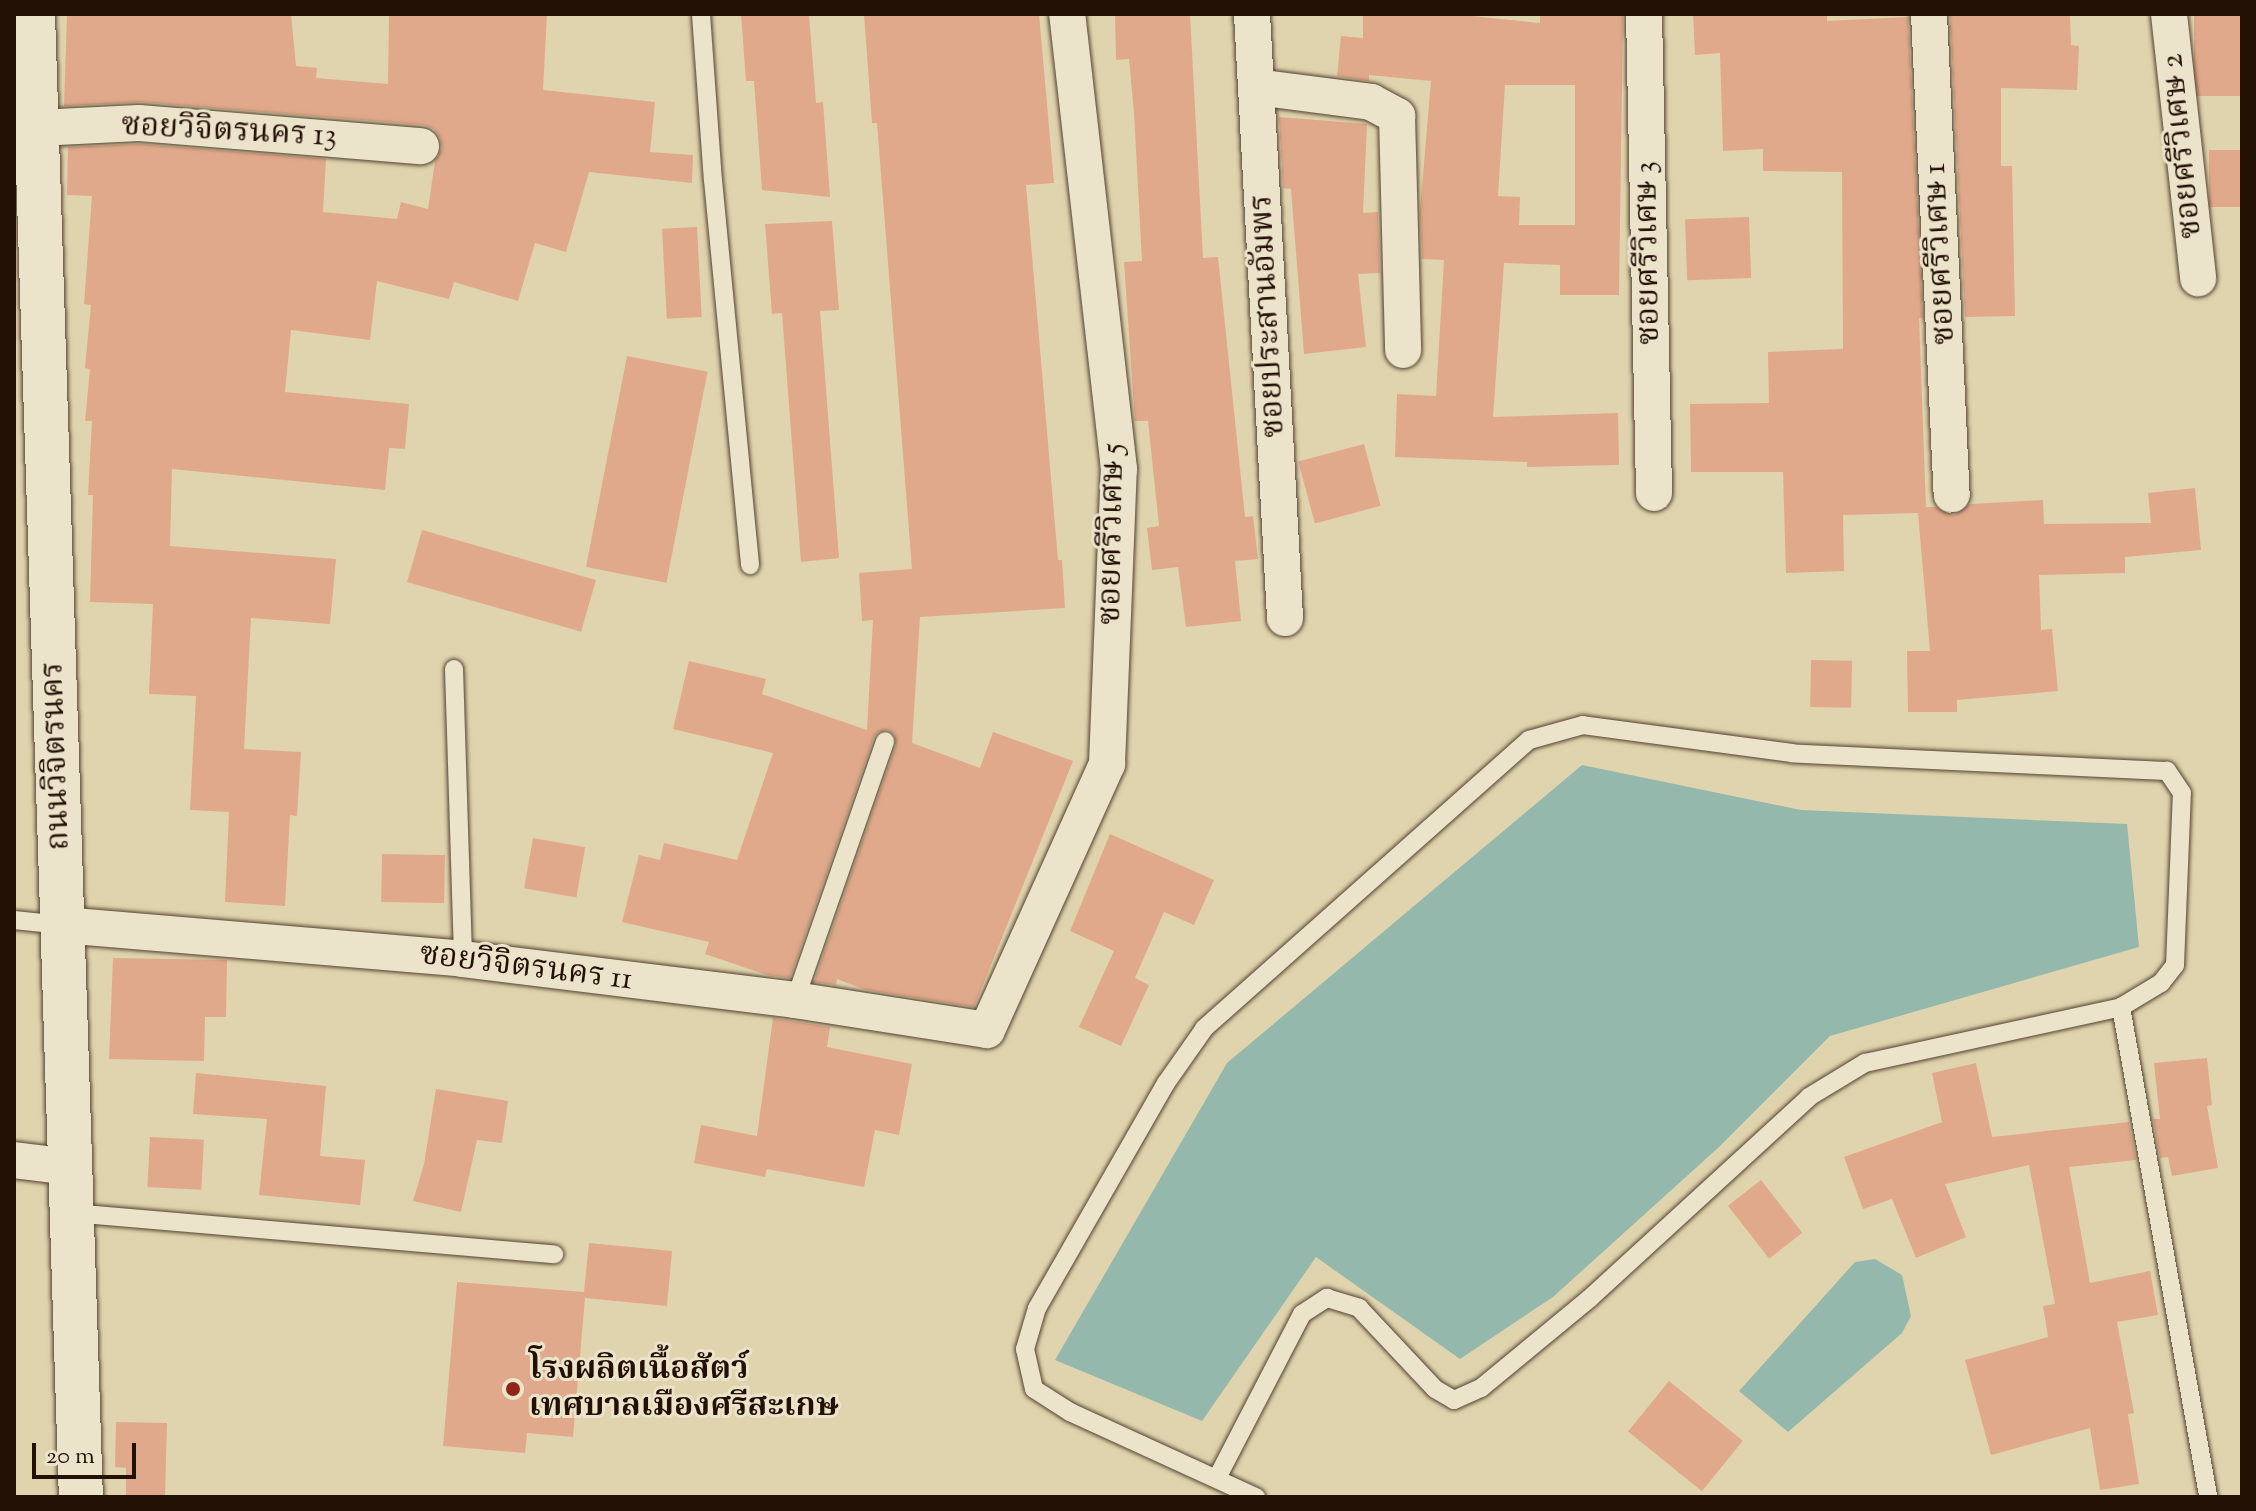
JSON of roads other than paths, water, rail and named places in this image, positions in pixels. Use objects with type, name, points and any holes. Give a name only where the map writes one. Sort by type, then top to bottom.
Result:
[{"type":"street","name":"ถนนวิจิตรนคร","points":[[33,14],[81,1497]]},
{"type":"street","name":"ซอยศรีวิเศษ 5","points":[[987,1030],[1107,764],[1119,469],[1067,14]]},
{"type":"street","name":"ซอยประสานอัมพร","points":[[1252,14],[1285,618]]},
{"type":"street","name":"ซอยศรีวิเศษ 3","points":[[1644,14],[1654,493]]},
{"type":"street","name":"ซอยศรีวิเศษ 1","points":[[1929,14],[1952,494]]},
{"type":"street","name":"ซอยศรีวิเศษ 2","points":[[2169,14],[2198,278]]},
{"type":"street","points":[[1256,87],[1371,102],[1397,116],[1403,350]]},
{"type":"street","name":"ซอยวิจิตรนคร 13","points":[[37,128],[139,123],[421,146]]},
{"type":"street","name":"ซอยวิจิตรนคร 11","points":[[62,925],[463,959],[795,1000],[987,1030]]},
{"type":"street","points":[[14,1160],[70,1167]]},
{"type":"lane","points":[[701,14],[713,180],[750,565]]},
{"type":"lane","points":[[454,669],[463,959]]},
{"type":"lane","points":[[1217,1478],[1302,1314],[1327,1298],[1359,1308],[1435,1389],[1454,1400],[1481,1388],[1590,1298],[1809,1097],[1865,1063],[2121,1007],[2161,983],[2175,965],[2182,793],[2167,771],[1792,753],[1583,725],[1529,740],[1204,1029],[1166,1083],[1037,1308],[1025,1349],[1034,1389],[1070,1412],[1256,1497]]},
{"type":"lane","points":[[795,1000],[885,741]]},
{"type":"lane","points":[[14,920],[62,925]]},
{"type":"lane","points":[[2121,1007],[2208,1497]]},
{"type":"lane","points":[[72,1213],[554,1254]]},
{"type":"water","points":[[1582,765],[1801,810],[2127,824],[2139,947],[1830,1036],[1719,1147],[1553,1297],[1460,1359],[1316,1257],[1202,1421],[1055,1360],[1227,1063]]},
{"type":"water","points":[[1875,1259],[1902,1275],[1911,1316],[1902,1333],[1788,1432],[1739,1391],[1855,1262]]},
{"type":"place","name":"โรงผลิตเนื้อสัตว์ เทศบาลเมืองศรีสะเกษ","points":[[513,1389]]}]
